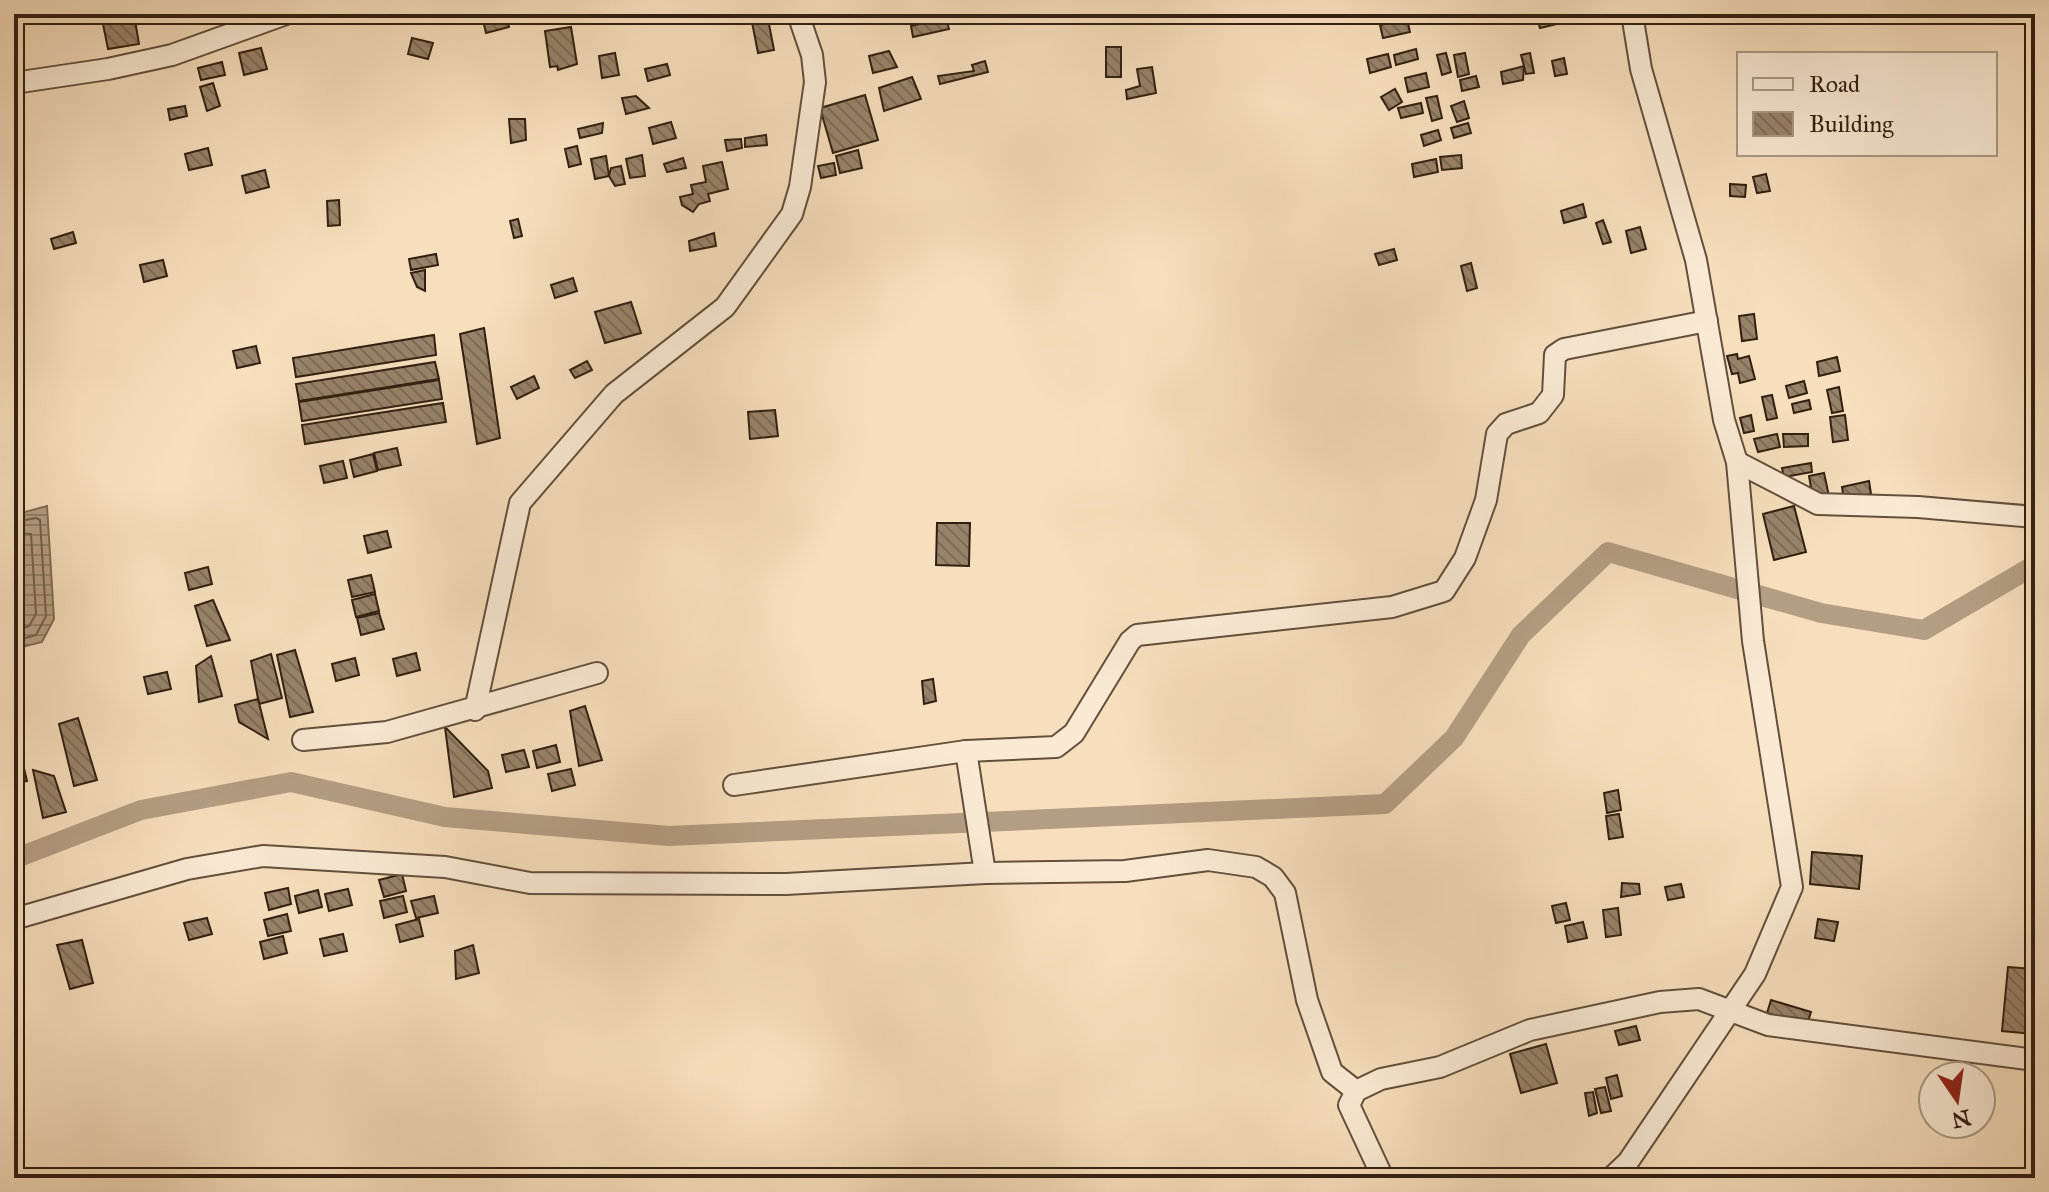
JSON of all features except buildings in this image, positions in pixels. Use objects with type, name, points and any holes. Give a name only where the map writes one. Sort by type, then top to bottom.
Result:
[{"type":"street","points":[[14,83],[108,69],[172,55],[286,14]]},
{"type":"street","points":[[475,710],[520,503],[614,394],[725,307],[792,214],[800,187],[815,82],[812,55],[798,14]]},
{"type":"street","points":[[1611,1178],[1628,1162],[1755,974],[1792,887],[1753,641],[1737,492],[1737,462],[1724,420],[1696,260],[1641,69],[1632,14]]},
{"type":"street","points":[[734,785],[966,751],[1056,747],[1074,733],[1130,641],[1137,635],[1392,607],[1444,591],[1465,558],[1486,500],[1497,434],[1506,424],[1539,413],[1553,395],[1555,355],[1564,349],[1707,321]]},
{"type":"street","points":[[1737,462],[1818,504],[1918,507],[2035,517]]},
{"type":"street","points":[[303,740],[387,732],[475,710],[597,673]]},
{"type":"street","points":[[966,751],[985,873]]},
{"type":"street","points":[[14,919],[187,869],[263,856],[445,867],[530,883],[786,884],[985,873],[1125,871],[1208,860],[1256,867],[1273,877],[1285,893],[1307,1000],[1332,1072],[1356,1091]]},
{"type":"street","points":[[1383,1178],[1349,1105],[1356,1091],[1381,1079],[1440,1067],[1530,1030],[1660,1002],[1699,999],[1720,1004],[1730,1012],[1768,1025],[2035,1060]]},
{"type":"water","points":[[47,506],[54,619],[42,642],[14,649],[14,515]]},
{"type":"waterway","points":[[14,859],[141,810],[291,782],[445,817],[669,836],[1385,804],[1454,738],[1521,635],[1608,552],[1821,613],[1924,630],[2035,565]]}]
